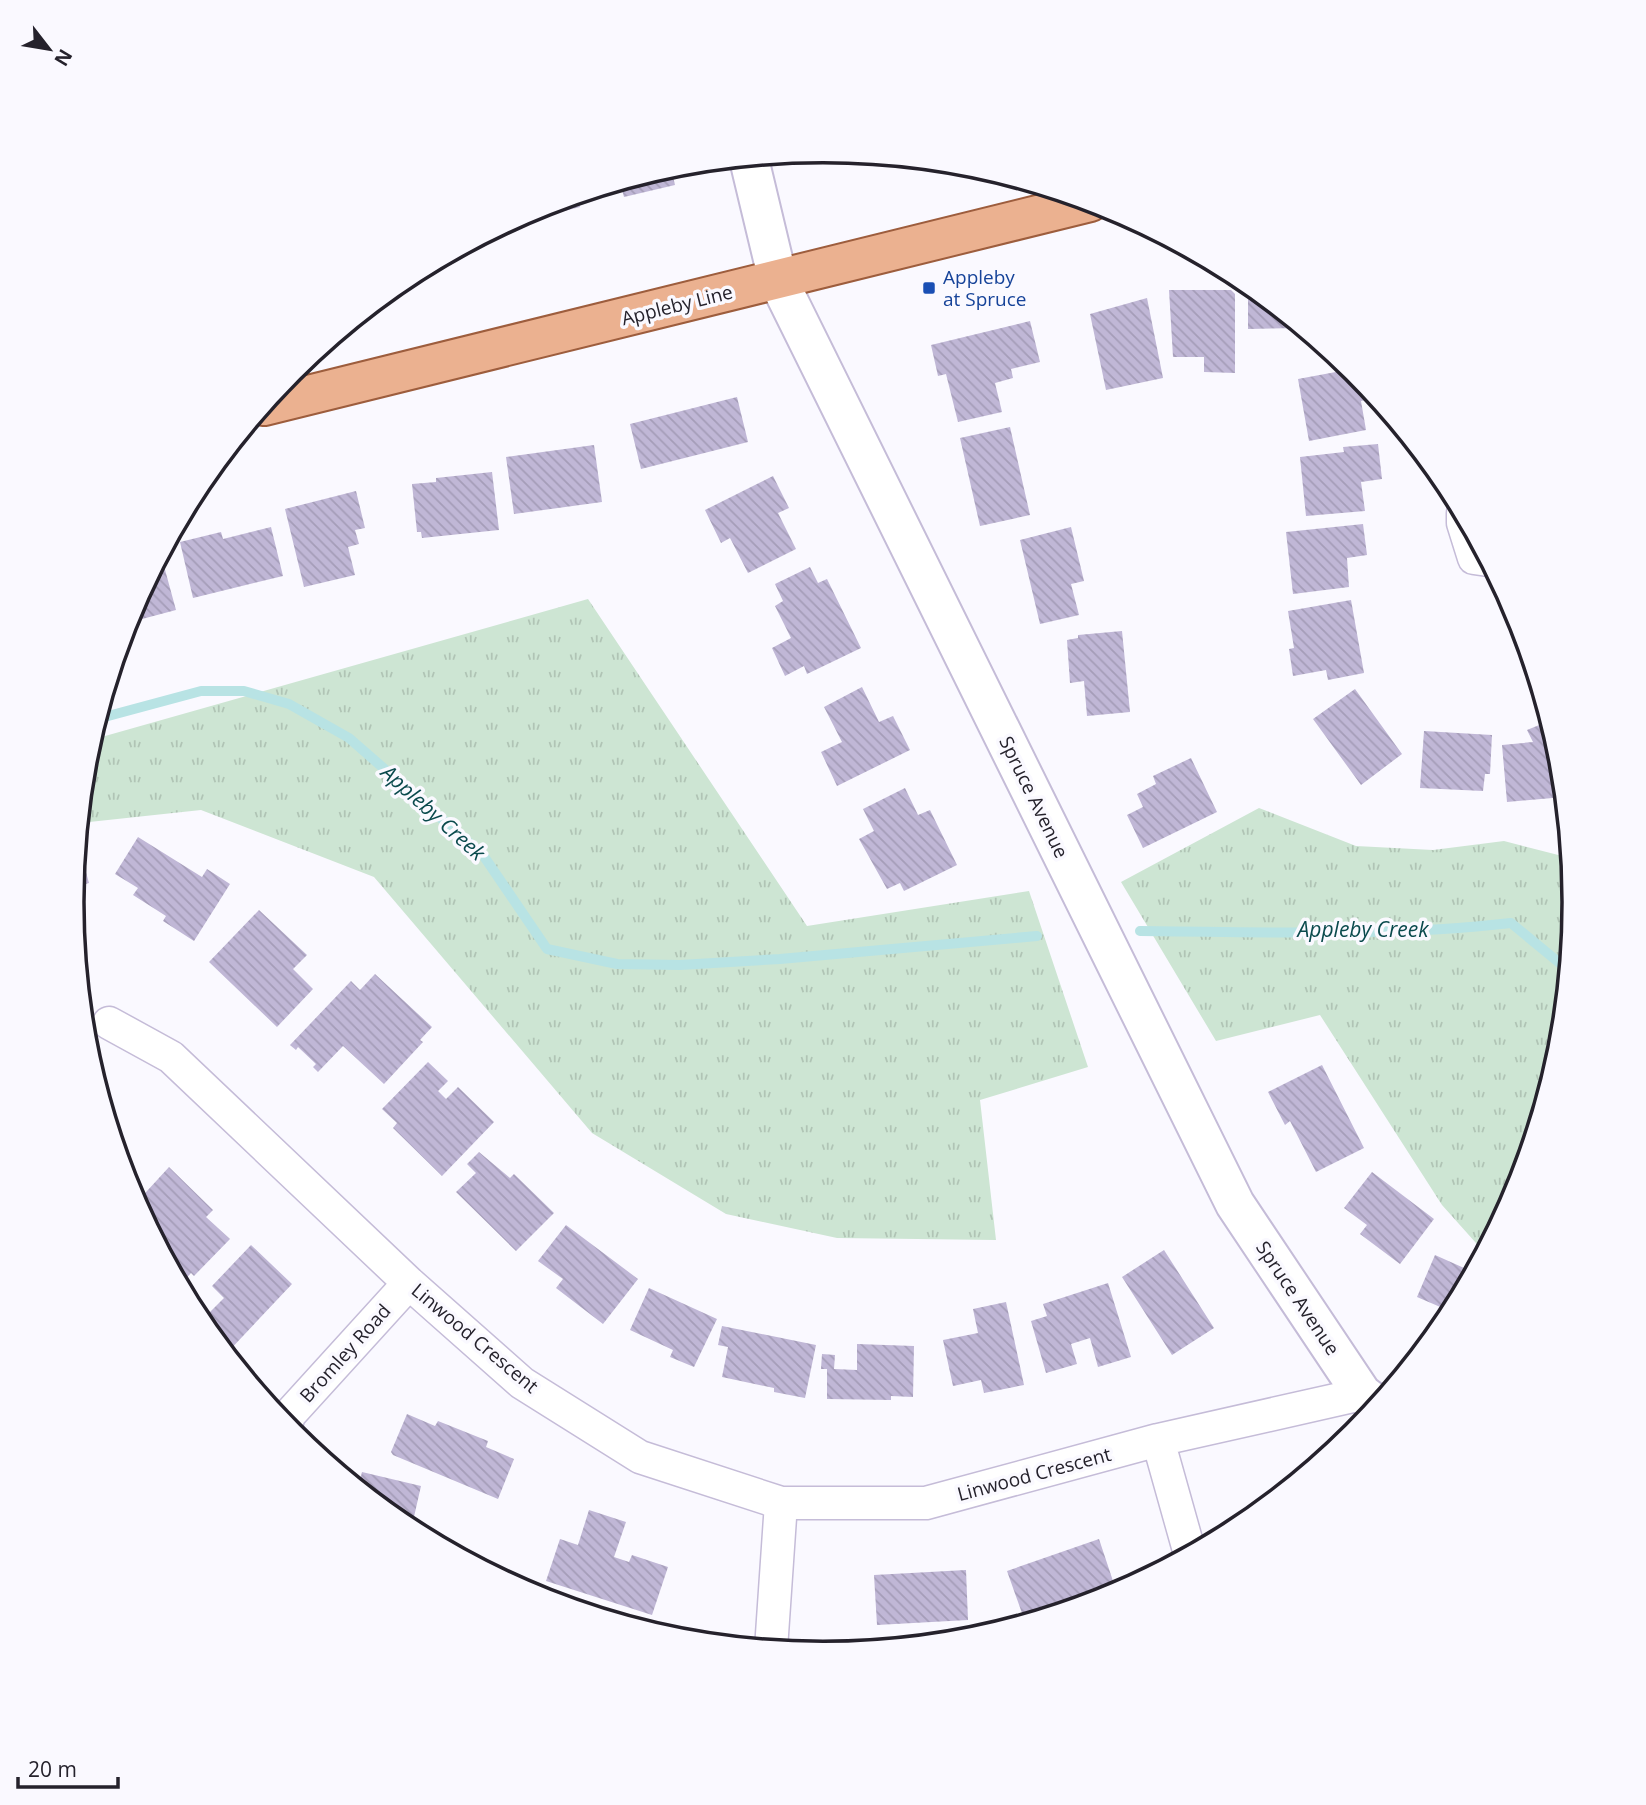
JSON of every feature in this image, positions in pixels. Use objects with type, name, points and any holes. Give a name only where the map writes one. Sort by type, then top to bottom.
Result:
[{"type":"main road","name":"Appleby Line","points":[[279,402],[1071,207]]},
{"type":"street","name":"Spruce Avenue","points":[[751,167],[778,280],[1235,1204],[1370,1400]]},
{"type":"street","name":"Linwood Crescent","points":[[109,1023],[171,1057],[409,1283],[522,1383],[640,1457],[781,1503],[926,1503],[1158,1440],[1369,1400]]},
{"type":"street","name":"Bromley Road","points":[[290,1414],[409,1283]]},
{"type":"street","points":[[1158,1440],[1187,1545]]},
{"type":"street","points":[[772,1640],[781,1503]]},
{"type":"green space","points":[[588,599],[807,926],[1029,891],[1088,1067],[980,1100],[996,1240],[837,1238],[726,1214],[592,1133],[374,877],[201,810],[89,822],[103,737]]},
{"type":"green space","points":[[1259,808],[1356,846],[1433,850],[1504,841],[1560,855],[1560,951],[1548,1047],[1523,1140],[1506,1185],[1478,1245],[1442,1205],[1320,1015],[1216,1041],[1121,882]]},
{"type":"building","points":[[674,179],[675,185],[624,197],[623,192]]},
{"type":"building","points":[[1169,290],[1231,290],[1235,294],[1235,373],[1204,372],[1204,357],[1173,357]]},
{"type":"building","points":[[1147,298],[1163,378],[1106,390],[1090,314]]},
{"type":"building","points":[[1248,298],[1288,328],[1248,329]]},
{"type":"building","points":[[1030,321],[1040,362],[1011,369],[1013,378],[995,383],[1002,412],[958,422],[946,374],[938,376],[931,345]]},
{"type":"building","points":[[1337,372],[1365,400],[1361,401],[1366,430],[1309,441],[1298,379]]},
{"type":"building","points":[[737,397],[748,442],[641,469],[630,424]]},
{"type":"building","points":[[1010,427],[1030,515],[980,526],[960,438]]},
{"type":"building","points":[[1378,444],[1382,479],[1361,482],[1365,511],[1306,516],[1300,457],[1344,452],[1343,447]]},
{"type":"building","points":[[594,445],[602,502],[514,514],[506,457]]},
{"type":"building","points":[[492,472],[499,530],[422,538],[421,532],[417,532],[412,484],[436,482],[436,478]]},
{"type":"building","points":[[773,476],[789,508],[778,513],[796,549],[748,573],[730,538],[721,543],[705,510]]},
{"type":"building","points":[[356,491],[365,528],[355,530],[359,544],[348,547],[355,575],[304,587],[285,509]]},
{"type":"building","points":[[1363,524],[1367,555],[1347,558],[1349,587],[1293,594],[1286,532]]},
{"type":"building","points":[[271,527],[283,576],[193,598],[180,542],[221,532],[223,539]]},
{"type":"building","points":[[1071,527],[1084,581],[1071,584],[1079,615],[1040,624],[1020,540]]},
{"type":"building","points":[[810,567],[818,583],[827,579],[861,648],[807,674],[804,666],[785,676],[772,648],[791,638],[775,606],[783,601],[775,584]]},
{"type":"building","points":[[164,568],[176,610],[140,619]]},
{"type":"building","points":[[1351,600],[1364,673],[1328,680],[1326,670],[1293,676],[1289,649],[1294,648],[1288,611]]},
{"type":"building","points":[[1122,631],[1130,712],[1087,716],[1084,681],[1070,683],[1067,640],[1078,638],[1078,635]]},
{"type":"building","points":[[862,687],[879,722],[893,716],[910,750],[837,786],[821,752],[842,742],[824,707]]},
{"type":"building","points":[[1355,689],[1402,754],[1361,785],[1313,719]]},
{"type":"building","points":[[1540,725],[1555,798],[1507,802],[1502,745],[1533,742],[1527,730]]},
{"type":"building","points":[[1424,731],[1492,735],[1490,774],[1485,774],[1483,791],[1420,788]]},
{"type":"building","points":[[1191,758],[1217,812],[1143,848],[1127,815],[1143,807],[1137,794],[1156,784],[1153,776]]},
{"type":"building","points":[[905,788],[918,815],[930,810],[957,865],[904,891],[900,883],[887,889],[859,839],[874,831],[863,809]]},
{"type":"building","points":[[138,837],[202,877],[207,869],[230,884],[194,941],[163,921],[166,916],[133,895],[138,888],[115,874]]},
{"type":"building","points":[[259,910],[307,955],[293,969],[313,989],[277,1027],[209,962]]},
{"type":"building","points":[[375,974],[432,1027],[420,1040],[423,1042],[384,1084],[343,1046],[318,1072],[313,1067],[316,1064],[298,1047],[296,1050],[290,1045],[351,981],[360,990]]},
{"type":"building","points":[[428,1062],[448,1081],[438,1091],[446,1099],[458,1087],[494,1122],[442,1176],[393,1128],[397,1123],[382,1109]]},
{"type":"building","points":[[1322,1065],[1364,1148],[1316,1172],[1290,1121],[1285,1125],[1268,1092]]},
{"type":"building","points":[[479,1152],[510,1178],[514,1174],[554,1213],[516,1251],[456,1192],[476,1173],[467,1164]]},
{"type":"building","points":[[169,1167],[213,1210],[206,1217],[230,1239],[194,1276],[191,1273],[187,1278],[144,1194]]},
{"type":"building","points":[[1372,1172],[1434,1219],[1400,1264],[1360,1234],[1367,1225],[1344,1208]]},
{"type":"building","points":[[566,1225],[638,1279],[603,1324],[556,1288],[563,1279],[538,1261]]},
{"type":"building","points":[[251,1245],[292,1284],[233,1347],[209,1313],[224,1298],[212,1286]]},
{"type":"building","points":[[1164,1250],[1214,1328],[1172,1355],[1122,1277]]},
{"type":"building","points":[[1435,1255],[1465,1268],[1441,1307],[1417,1297]]},
{"type":"building","points":[[1108,1283],[1131,1357],[1098,1367],[1090,1338],[1071,1344],[1077,1364],[1046,1373],[1031,1321],[1047,1316],[1043,1304]]},
{"type":"building","points":[[649,1288],[717,1319],[694,1367],[670,1357],[673,1350],[630,1330]]},
{"type":"building","points":[[1006,1302],[1024,1385],[984,1393],[981,1380],[953,1386],[943,1340],[978,1333],[973,1309]]},
{"type":"building","points":[[722,1326],[816,1345],[805,1398],[722,1377],[728,1347],[718,1345]]},
{"type":"building","points":[[857,1344],[914,1346],[913,1397],[891,1396],[891,1400],[827,1399],[827,1369],[821,1369],[822,1354],[835,1355],[834,1369],[857,1370]]},
{"type":"building","points":[[407,1414],[435,1426],[438,1421],[488,1441],[486,1447],[514,1459],[498,1499],[393,1455],[391,1452]]},
{"type":"building","points":[[362,1472],[421,1486],[414,1518],[373,1489],[360,1478]]},
{"type":"building","points":[[589,1510],[626,1522],[614,1557],[629,1562],[632,1555],[668,1567],[652,1615],[546,1581],[560,1539],[578,1545]]},
{"type":"building","points":[[1099,1539],[1113,1582],[1022,1614],[1007,1571]]},
{"type":"building","points":[[966,1570],[968,1620],[877,1625],[874,1575]]},
{"type":"waterway","name":"Appleby Creek","points":[[108,716],[201,691],[244,691],[289,704],[349,738],[483,855],[547,949],[617,964],[680,965],[780,959],[1037,936]]},
{"type":"waterway","name":"Appleby Creek","points":[[1140,931],[1372,932],[1511,923],[1559,963]]},
{"type":"place","name":"Appleby at Spruce","points":[[929,288]]}]
